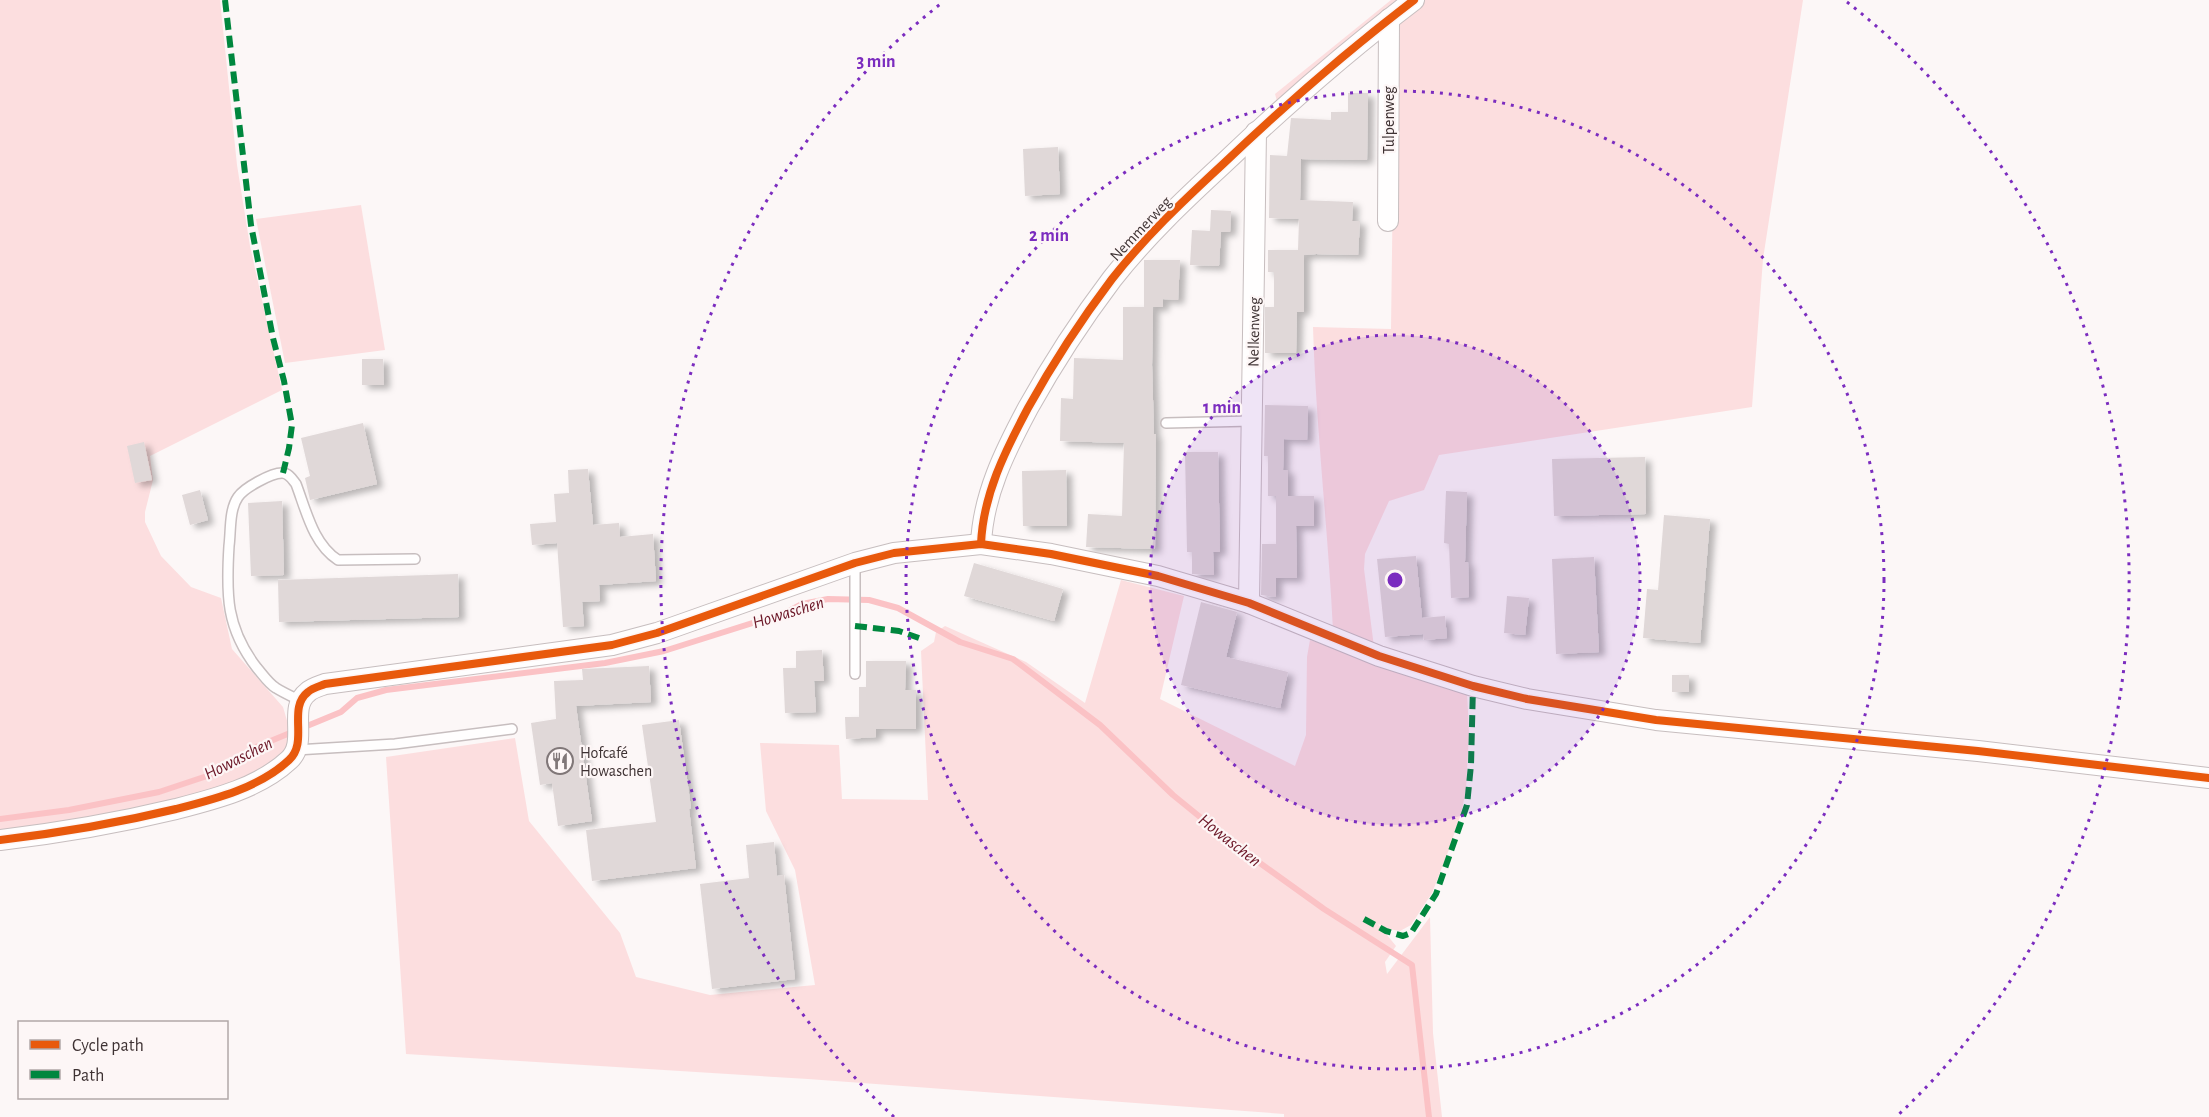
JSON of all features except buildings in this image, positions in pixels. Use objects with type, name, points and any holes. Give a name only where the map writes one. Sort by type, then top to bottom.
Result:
[{"type":"street","name":"Nemmerweg","points":[[981,544],[984,509],[990,488],[1017,429],[1048,373],[1113,278],[1162,221],[1256,132],[1414,0]]},
{"type":"street","name":"Tulpenweg","points":[[1388,221],[1389,20]]},
{"type":"street","name":"Nelkenweg","points":[[1249,603],[1256,132]]},
{"type":"street","points":[[0,840],[136,819],[213,800],[247,786],[291,759],[297,747],[299,709],[308,691],[325,684],[612,645],[657,633],[855,563],[894,553],[932,547],[981,544],[1051,554],[1158,576],[1249,603],[1379,656],[1473,686],[1527,699],[1656,720],[1978,751],[2209,778]]},
{"type":"lane","points":[[1166,423],[1252,421]]},
{"type":"lane","points":[[299,709],[274,687],[238,640],[228,602],[227,579],[232,513],[238,496],[245,488],[283,473],[290,476],[296,484],[318,541],[329,554],[338,560],[415,559]]},
{"type":"lane","points":[[855,563],[855,674]]},
{"type":"lane","points":[[297,747],[395,744],[512,729]]},
{"type":"shaded area","points":[[0,0],[220,0],[237,165],[250,246],[282,390],[150,456],[153,480],[145,512],[145,522],[161,556],[191,587],[221,598],[232,649],[283,707],[290,739],[288,747],[258,772],[229,786],[140,809],[0,833]]},
{"type":"shaded area","points":[[1391,0],[1399,0],[1277,101],[1275,94]]},
{"type":"shaded area","points":[[1425,0],[1803,0],[1763,259],[1752,407],[1439,455],[1424,490],[1389,501],[1365,554],[1364,569],[1374,647],[1333,630],[1313,327],[1391,329],[1395,24]]},
{"type":"shaded area","points":[[361,205],[385,350],[285,363],[256,219]]},
{"type":"shaded area","points":[[1121,580],[1184,596],[1160,699],[1295,766],[1306,735],[1307,657],[1310,640],[1467,691],[1469,733],[1466,790],[1461,814],[1448,852],[1432,893],[1411,925],[1400,931],[1378,924],[1396,946],[1385,962],[1387,974],[1430,917],[1433,1033],[1442,1117],[1284,1117],[1284,1114],[808,1079],[406,1054],[386,757],[515,738],[529,821],[620,933],[636,977],[710,995],[815,985],[795,870],[766,811],[760,743],[839,745],[842,799],[928,800],[921,651],[934,642],[936,632],[945,626],[1026,662],[1085,703]]},
{"type":"waterway","name":"Howaschen","points":[[0,819],[69,810],[159,792],[219,772],[256,747],[341,712],[357,698],[386,690],[605,663],[664,651],[787,612],[802,604],[828,599],[869,600],[898,608],[960,642],[1013,659],[1100,725],[1173,795],[1232,843],[1324,909],[1412,965],[1429,1117]]},
{"type":"marked path","points":[[225,0],[251,225],[292,425],[283,473]]},
{"type":"marked path","points":[[855,626],[899,631],[919,638]]},
{"type":"marked path","points":[[1364,919],[1386,931],[1403,936],[1411,933],[1436,894],[1467,805],[1471,765],[1473,686]]},
{"type":"cycle path","points":[[981,544],[986,508],[1011,440],[1057,358],[1112,279],[1165,220],[1245,143],[1340,59],[1414,0]]},
{"type":"cycle path","points":[[0,840],[88,827],[154,814],[206,801],[250,785],[277,770],[295,753],[299,707],[302,699],[314,688],[325,684],[612,645],[657,633],[855,563],[894,553],[981,544],[1051,554],[1158,576],[1249,603],[1379,656],[1473,686],[1527,699],[1656,720],[1978,751],[2209,778]]},
{"type":"place","name":"Hofcafé Howaschen","points":[[560,761]]}]
